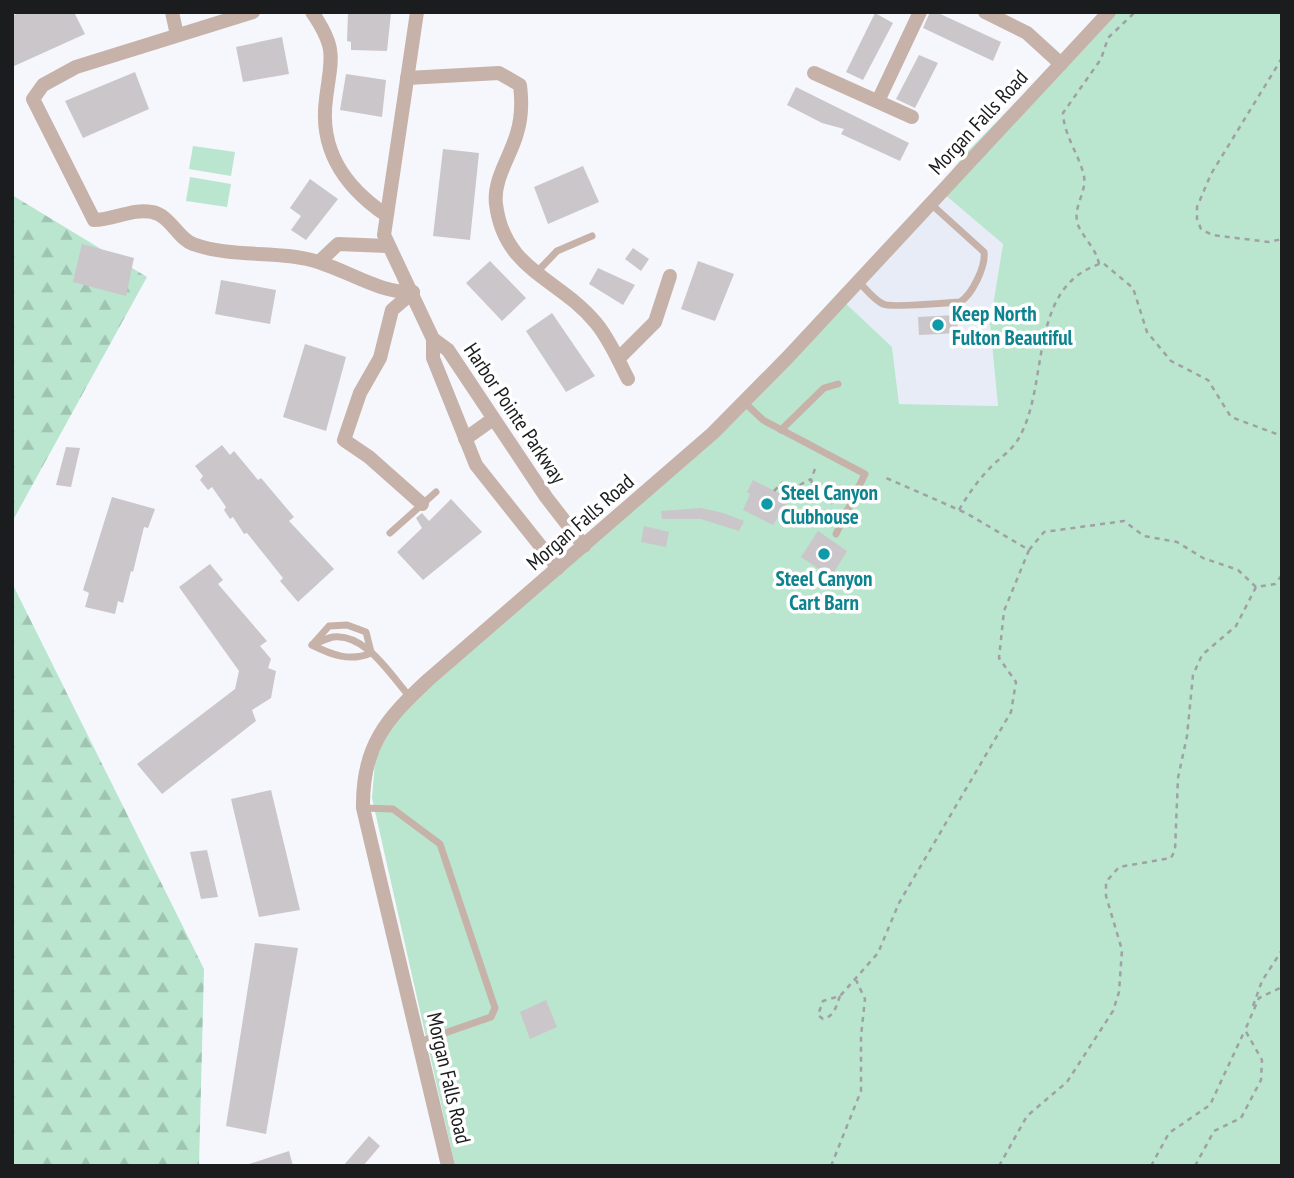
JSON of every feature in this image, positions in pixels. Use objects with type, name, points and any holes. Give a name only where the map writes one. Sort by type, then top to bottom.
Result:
[{"type":"street","points":[[172,12],[177,35]]},
{"type":"street","points":[[253,12],[76,67],[43,85],[33,99],[94,220],[111,220],[137,211],[155,212],[190,244],[219,250],[319,261],[394,293],[413,292]]},
{"type":"street","points":[[312,12],[329,44],[333,66],[326,99],[325,128],[331,156],[362,198],[386,215]]},
{"type":"street","points":[[319,261],[338,244],[387,246],[384,234],[386,215],[417,12]]},
{"type":"street","points":[[878,101],[920,12]]},
{"type":"street","points":[[985,12],[1001,16],[1027,33],[1061,64]]},
{"type":"street","name":"Morgan Falls Road","points":[[449,1166],[363,808],[366,769],[372,748],[386,722],[410,697],[744,402],[1109,12]]},
{"type":"street","points":[[407,78],[499,73],[520,85],[522,104],[517,132],[500,175],[495,200],[500,230],[517,258],[595,322],[628,379]]},
{"type":"street","points":[[814,73],[912,117]]},
{"type":"street","name":"Harbor Pointe Parkway","points":[[387,246],[413,292],[433,339],[433,358],[476,465],[558,568]]},
{"type":"street","points":[[618,359],[655,322],[670,276]]},
{"type":"street","points":[[413,292],[392,310],[380,358],[360,393],[344,440],[369,457],[422,504]]},
{"type":"street","name":"Harbor Pointe Parkway","points":[[433,339],[448,350],[546,497],[584,546]]},
{"type":"street","points":[[450,400],[472,386]]},
{"type":"street","points":[[465,439],[493,419]]},
{"type":"lane","points":[[858,281],[883,305],[890,308],[905,304],[960,302],[967,298],[985,260],[984,252],[931,204]]},
{"type":"lane","points":[[536,273],[557,251],[592,236]]},
{"type":"lane","points":[[781,430],[824,388],[838,384]]},
{"type":"lane","points":[[744,402],[763,420],[866,474],[836,534]]},
{"type":"lane","points":[[390,533],[436,492]]},
{"type":"lane","points":[[312,645],[328,626],[348,625],[366,632],[371,653]]},
{"type":"lane","points":[[312,645],[334,637],[356,642],[371,653],[410,697]]},
{"type":"lane","points":[[312,645],[335,656],[360,658],[371,653]]},
{"type":"lane","points":[[363,808],[393,810],[440,844],[495,1008],[491,1017],[419,1042]]},
{"type":"path","points":[[1099,264],[1097,255],[1078,223],[1076,212],[1084,178],[1072,150],[1063,113],[1101,59],[1108,38],[1135,12]]},
{"type":"path","points":[[1282,58],[1212,174],[1197,207],[1196,219],[1201,229],[1212,235],[1269,242],[1282,239]]},
{"type":"path","points":[[959,510],[979,480],[1019,439],[1037,386],[1044,331],[1056,304],[1078,274],[1103,263],[1133,288],[1147,332],[1171,361],[1208,380],[1231,417],[1282,436]]},
{"type":"path","points":[[815,469],[811,479],[815,493]]},
{"type":"path","points":[[884,477],[959,510],[1029,550]]},
{"type":"path","points":[[796,487],[811,479]]},
{"type":"path","points":[[774,491],[782,483],[815,493],[832,504]]},
{"type":"path","points":[[840,996],[822,1001],[818,1015],[823,1019],[829,1018],[840,996],[878,953],[899,903],[1011,712],[1016,682],[999,658],[1004,611],[1029,550],[1044,532],[1124,521],[1144,536],[1177,542],[1203,558],[1238,570],[1256,587]]},
{"type":"path","points":[[1256,587],[1275,584],[1282,575]]},
{"type":"path","points":[[999,1166],[1027,1116],[1067,1082],[1113,1011],[1119,992],[1122,950],[1106,896],[1106,882],[1119,867],[1171,858],[1175,850],[1178,778],[1187,736],[1193,675],[1202,656],[1236,626],[1256,587]]},
{"type":"path","points":[[1152,1166],[1169,1133],[1210,1105],[1245,1030],[1262,981],[1282,950]]},
{"type":"path","points":[[831,1166],[861,1091],[861,1036],[865,999],[856,980]]},
{"type":"path","points":[[1252,1008],[1259,998],[1282,986]]},
{"type":"path","points":[[1195,1166],[1214,1131],[1241,1118],[1261,1080],[1262,1060],[1245,1030]]},
{"type":"shaded area","points":[[937,188],[1003,244],[990,324],[998,406],[899,404],[892,347],[838,296]]},
{"type":"green space","points":[[1104,12],[1282,12],[1282,1166],[455,1166],[372,798],[378,726],[656,486],[838,296],[892,347],[899,404],[998,406],[990,324],[1003,244],[937,188],[969,150]]},
{"type":"green space","points":[[193,146],[235,152],[231,176],[189,169]]},
{"type":"green space","points":[[190,177],[231,184],[227,207],[186,201]]},
{"type":"green space","points":[[12,195],[147,277],[12,522]]},
{"type":"green space","points":[[12,583],[204,969],[199,1166],[12,1166]]},
{"type":"building","points":[[21,12],[74,12],[85,34],[12,67],[12,16]]},
{"type":"building","points":[[348,12],[391,13],[387,51],[351,50],[351,42],[347,41]]},
{"type":"building","points":[[930,12],[936,12],[1001,42],[993,61],[923,28]]},
{"type":"building","points":[[875,13],[893,23],[863,80],[846,72]]},
{"type":"building","points":[[282,37],[289,74],[243,82],[236,47]]},
{"type":"building","points":[[919,55],[938,63],[915,108],[896,99]]},
{"type":"building","points":[[135,72],[149,109],[83,138],[65,101]]},
{"type":"building","points":[[346,74],[386,80],[382,117],[340,110]]},
{"type":"building","points":[[796,87],[909,143],[900,161],[841,134],[844,129],[822,123],[787,105]]},
{"type":"building","points":[[443,149],[479,153],[470,240],[433,236]]},
{"type":"building","points":[[583,166],[599,202],[548,224],[534,187]]},
{"type":"building","points":[[310,179],[338,199],[306,240],[291,230],[301,216],[290,208]]},
{"type":"building","points":[[82,244],[134,258],[126,296],[73,282]]},
{"type":"building","points":[[633,248],[649,259],[641,271],[625,259]]},
{"type":"building","points":[[490,261],[526,298],[502,321],[466,283]]},
{"type":"building","points":[[698,261],[734,274],[715,321],[681,309]]},
{"type":"building","points":[[598,268],[635,285],[623,305],[589,284]]},
{"type":"building","points":[[221,280],[276,290],[270,324],[215,314]]},
{"type":"building","points":[[552,313],[595,376],[566,392],[526,331]]},
{"type":"building","name":"Keep North Fulton Beautiful","points":[[957,315],[958,333],[919,335],[918,317]]},
{"type":"building","points":[[305,344],[346,357],[326,431],[283,417]]},
{"type":"building","points":[[222,445],[230,455],[234,451],[258,480],[261,478],[294,517],[289,521],[334,569],[298,602],[280,581],[283,578],[247,533],[244,534],[233,517],[230,519],[224,510],[226,507],[212,487],[208,490],[200,480],[203,476],[195,466]]},
{"type":"building","points":[[66,447],[80,448],[71,487],[56,485]]},
{"type":"building","name":"Steel Canyon Clubhouse","points":[[753,480],[790,499],[773,525],[743,510]]},
{"type":"building","points":[[112,497],[155,509],[148,528],[144,527],[123,603],[118,601],[115,614],[85,607],[89,593],[83,590]]},
{"type":"building","points":[[451,499],[482,532],[423,580],[397,552],[422,528],[416,518],[422,513],[429,521]]},
{"type":"building","points":[[701,508],[744,521],[739,531],[701,519],[662,519],[661,511]]},
{"type":"building","points":[[644,526],[669,532],[666,547],[641,542]]},
{"type":"building","name":"Steel Canyon Cart Barn","points":[[818,531],[847,551],[831,577],[801,557]]},
{"type":"building","points":[[210,564],[223,580],[218,584],[267,641],[260,646],[271,659],[268,668],[276,671],[271,698],[252,710],[256,721],[162,794],[137,764],[235,689],[239,671],[179,587]]},
{"type":"building","points":[[271,790],[300,910],[259,917],[231,799]]},
{"type":"building","points":[[207,850],[218,897],[201,899],[190,852]]},
{"type":"building","points":[[255,943],[298,948],[266,1134],[226,1126]]},
{"type":"building","points":[[546,1000],[557,1027],[530,1039],[520,1012]]},
{"type":"building","points":[[369,1136],[380,1146],[363,1166],[343,1166]]},
{"type":"building","points":[[289,1151],[293,1166],[249,1166],[249,1164]]},
{"type":"place","name":"Keep North Fulton Beautiful","points":[[938,325]]},
{"type":"place","name":"Steel Canyon Clubhouse","points":[[767,504]]},
{"type":"place","name":"Steel Canyon Cart Barn","points":[[824,554]]}]
